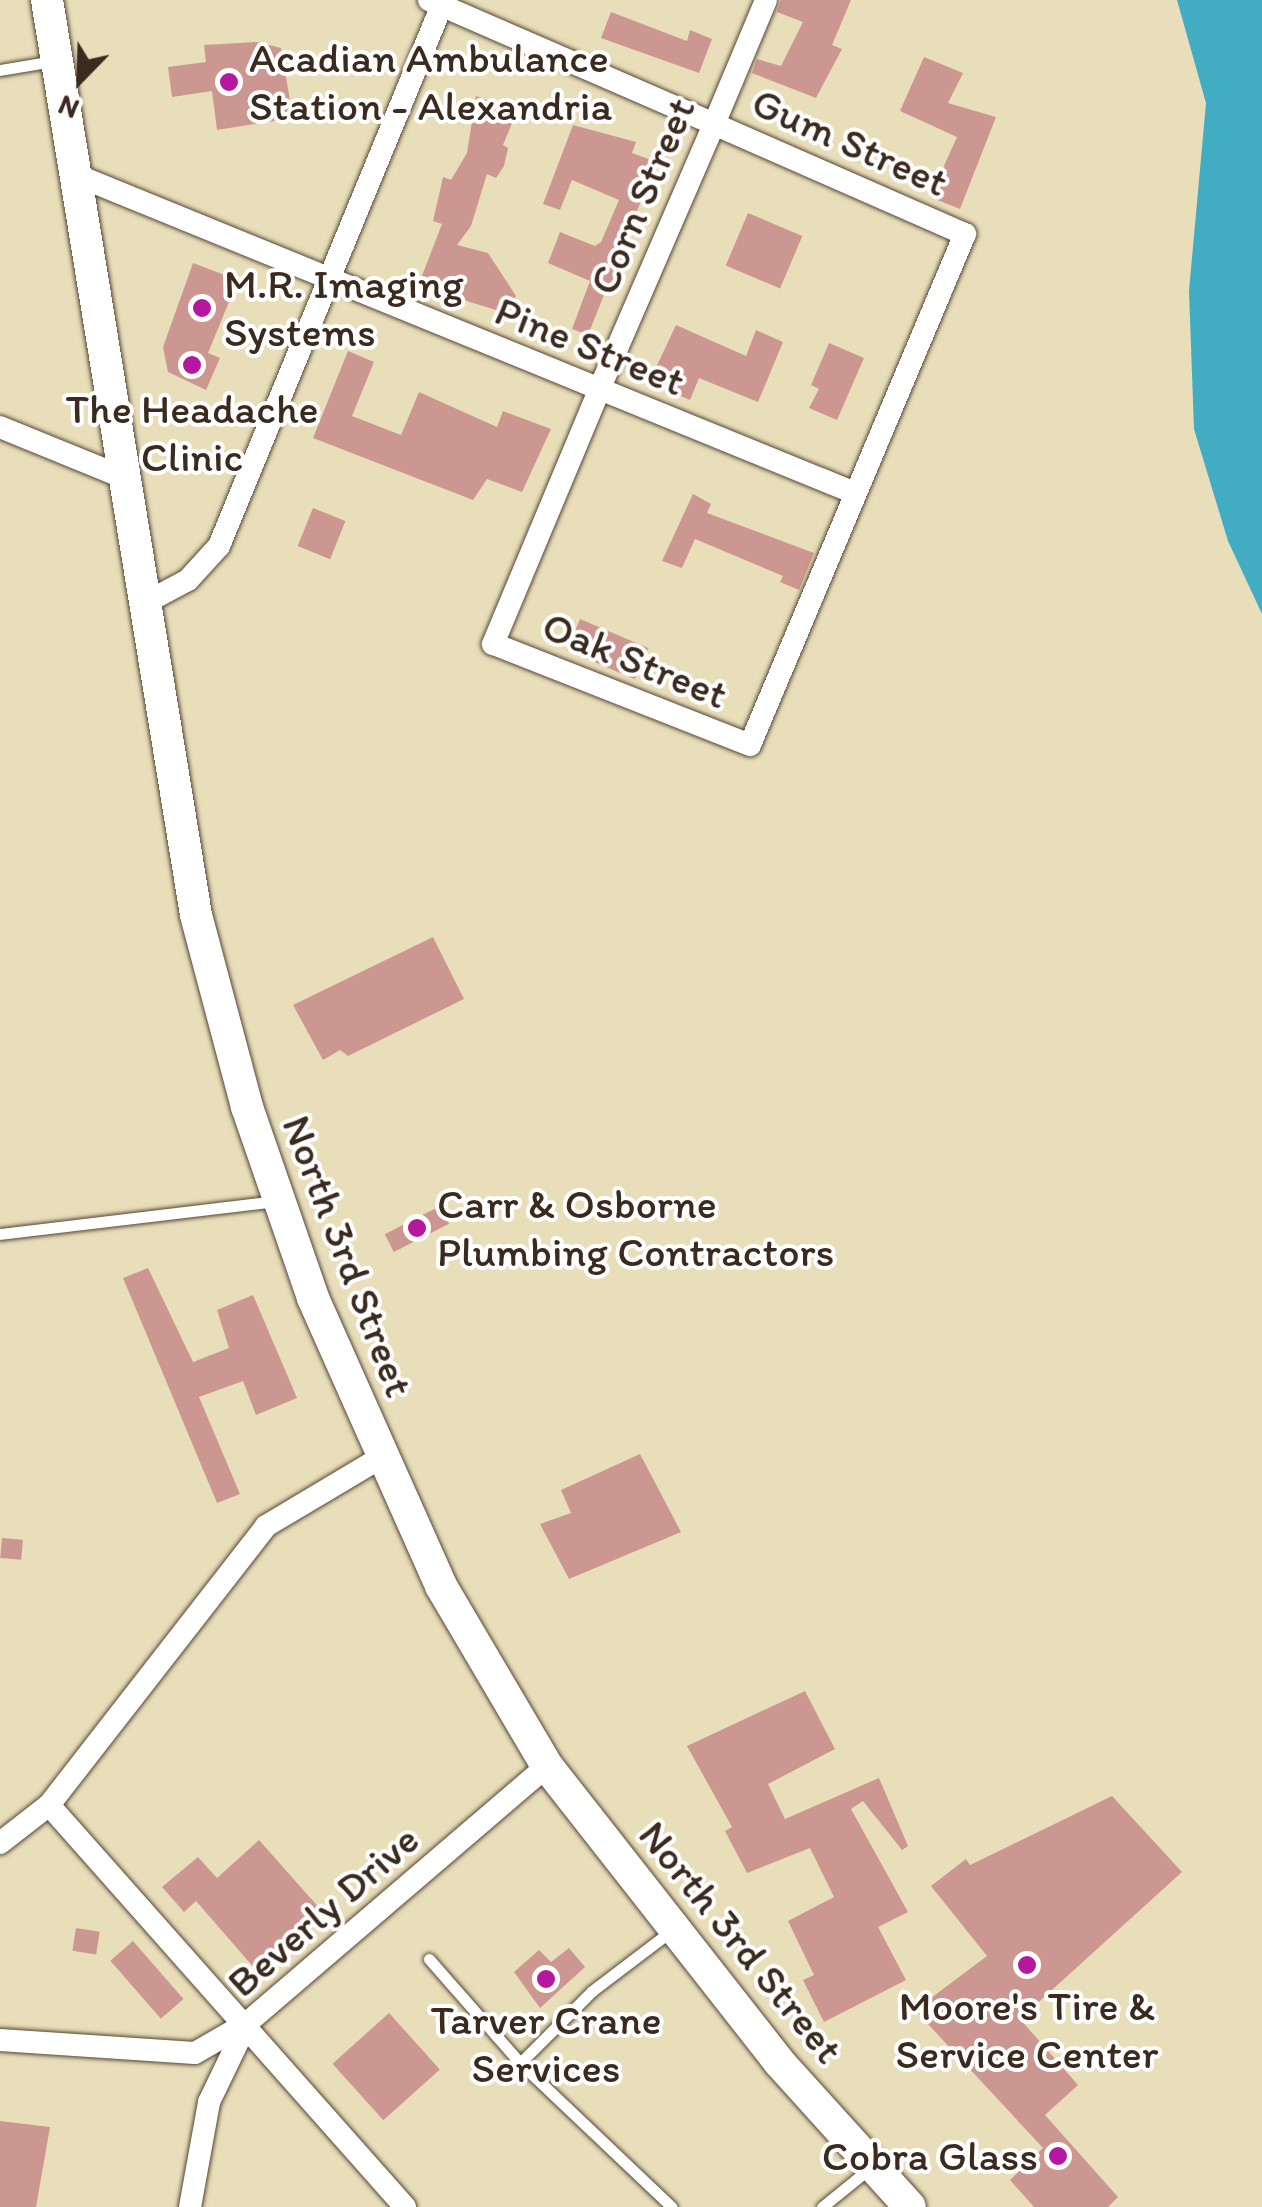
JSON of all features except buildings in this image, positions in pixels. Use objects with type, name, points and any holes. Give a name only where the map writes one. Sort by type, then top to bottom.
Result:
[{"type":"main road","name":"North 3rd Street","points":[[47,0],[141,606],[196,915],[279,1200],[380,1458],[440,1586],[547,1766],[672,1930],[910,2207]]},
{"type":"street","name":"Corn Street","points":[[493,644],[766,0]]},
{"type":"street","name":"Gum Street","points":[[438,2],[965,234],[855,493]]},
{"type":"street","points":[[141,606],[210,563],[329,279],[438,2]]},
{"type":"street","name":"Pine Street","points":[[76,175],[855,493]]},
{"type":"street","points":[[0,426],[120,476]]},
{"type":"street","name":"Oak Street","points":[[493,644],[750,745],[855,493]]},
{"type":"street","points":[[0,1843],[49,1805],[266,1526],[380,1458]]},
{"type":"street","name":"Beverly Drive","points":[[190,2207],[209,2102],[247,2023],[547,1766]]},
{"type":"street","points":[[49,1805],[247,2023],[405,2207]]},
{"type":"street","points":[[0,2040],[194,2052],[247,2023]]},
{"type":"lane","points":[[0,70],[57,60]]},
{"type":"lane","points":[[0,1234],[279,1200]]},
{"type":"lane","points":[[520,2063],[592,1991],[672,1930]]},
{"type":"lane","points":[[429,1958],[520,2063],[672,2207]]},
{"type":"lane","points":[[822,2207],[873,2166]]},
{"type":"water","points":[[1177,0],[1262,0],[1262,614],[1228,541],[1194,429],[1189,291],[1206,103]]},
{"type":"place","name":"Acadian Ambulance Station - Alexandria","points":[[229,82]]},
{"type":"place","name":"M.R. Imaging Systems","points":[[202,308]]},
{"type":"place","name":"The Headache Clinic","points":[[192,365]]},
{"type":"place","name":"Carr & Osborne Plumbing Contractors","points":[[417,1228]]},
{"type":"place","name":"Moore's Tire & Service Center","points":[[1027,1965]]},
{"type":"place","name":"Tarver Crane Services","points":[[546,1979]]},
{"type":"place","name":"Cobra Glass","points":[[1058,2156]]}]
